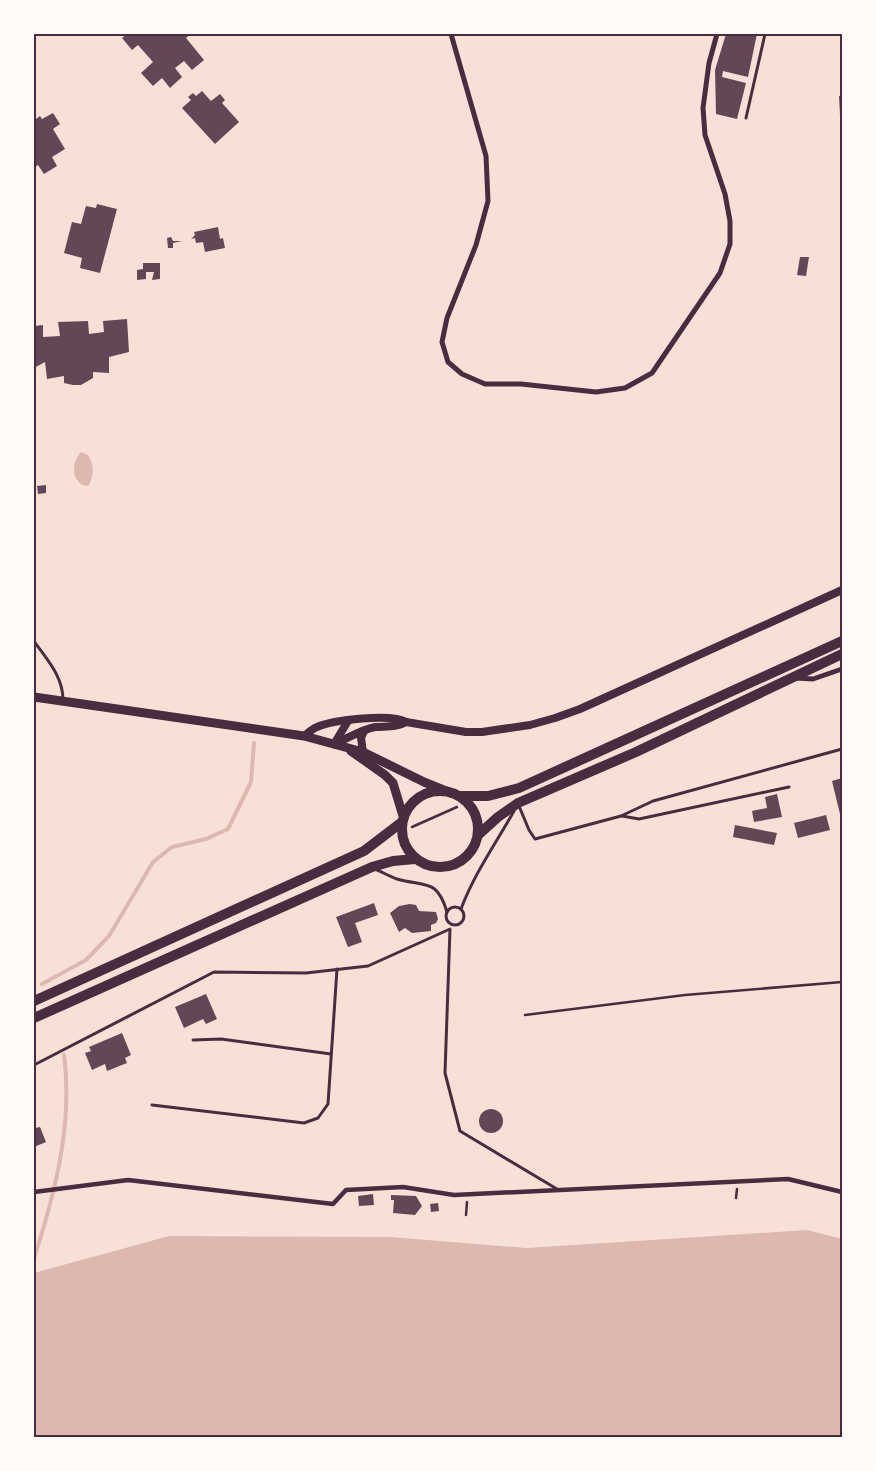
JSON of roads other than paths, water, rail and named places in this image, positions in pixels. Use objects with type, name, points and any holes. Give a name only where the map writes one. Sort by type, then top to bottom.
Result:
[{"type":"main road","points":[[34,1001],[364,851],[403,823],[413,803],[427,794],[458,798],[488,796],[518,788],[842,640]]},
{"type":"main road","points":[[34,1018],[372,867],[393,861],[415,859],[439,868],[457,864],[471,852],[478,835],[498,817],[518,803],[636,752],[842,654]]},
{"type":"main road","points":[[34,698],[304,736],[363,752],[458,798],[475,813],[478,835]]},
{"type":"main road","points":[[349,749],[385,774],[393,783],[403,823],[404,842],[415,859]]},
{"type":"street","points":[[451,34],[486,156],[488,201],[476,245],[447,318],[442,342],[448,362],[462,374],[485,384],[520,384],[596,392],[625,388],[652,373],[720,273],[730,244],[730,221],[726,194],[705,135],[703,108],[708,63],[717,34]]},
{"type":"street","points":[[304,736],[316,727],[348,721],[390,717],[400,718],[406,722],[466,732],[482,732],[530,725],[580,709],[842,590]]},
{"type":"street","points":[[793,677],[813,679],[842,669]]},
{"type":"street","points":[[334,744],[348,721]]},
{"type":"street","points":[[334,744],[364,730],[375,727],[398,726],[406,722]]},
{"type":"street","points":[[363,752],[361,738],[364,730]]},
{"type":"street","points":[[34,1192],[45,1189],[61,1190],[128,1180],[333,1204],[346,1190],[403,1187],[454,1195],[788,1179],[842,1192]]},
{"type":"lane","points":[[746,118],[765,34]]},
{"type":"lane","points":[[34,641],[59,676],[63,687],[62,701]]},
{"type":"lane","points":[[518,803],[529,830],[535,839],[621,816],[653,801],[842,749]]},
{"type":"lane","points":[[621,816],[638,819],[789,787]]},
{"type":"lane","points":[[372,867],[396,878],[425,883],[437,889],[442,896],[447,912],[447,920],[457,924],[463,920],[461,908],[475,874],[486,861],[518,803]]},
{"type":"lane","points":[[447,912],[453,907],[461,908]]},
{"type":"lane","points":[[34,1065],[214,972],[306,973],[368,966],[450,929],[445,1073],[460,1131],[557,1189]]},
{"type":"lane","points":[[152,1105],[304,1123],[318,1118],[328,1104],[337,969]]},
{"type":"lane","points":[[193,1040],[221,1039],[332,1054]]},
{"type":"waterway","points":[[42,984],[86,960],[109,936],[153,862],[172,847],[206,839],[228,829],[251,782],[254,743]]},
{"type":"waterway","points":[[34,1259],[55,1184],[64,1133],[66,1107],[64,1055]]}]
